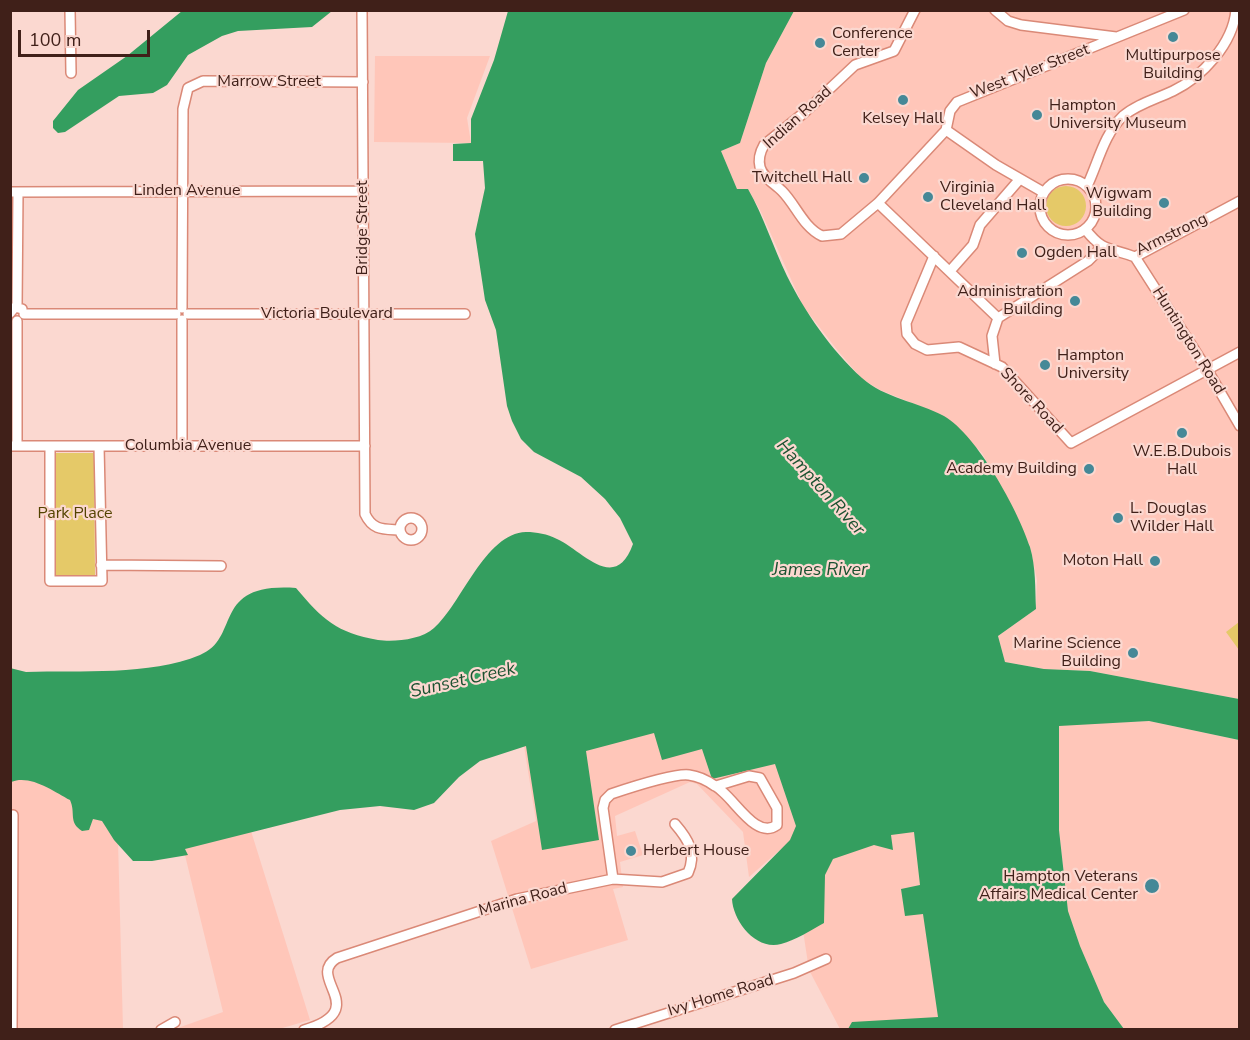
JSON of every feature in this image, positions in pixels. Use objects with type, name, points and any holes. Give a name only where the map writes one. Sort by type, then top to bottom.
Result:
[{"type":"street","points":[[70,10],[72,73]]},
{"type":"street","name":"Bridge Street","points":[[362,10],[365,514],[369,524],[377,528],[400,530]]},
{"type":"street","name":"Indian Road","points":[[826,237],[810,228],[784,193],[765,176],[759,166],[760,152],[764,145],[806,112],[855,65],[894,51],[915,10]]},
{"type":"street","points":[[995,10],[1008,21],[1021,25],[1118,38]]},
{"type":"street","name":"West Tyler Street","points":[[826,237],[848,230],[878,203],[946,130],[950,111],[957,102],[1184,10]]},
{"type":"street","points":[[1087,186],[1105,143],[1120,120],[1139,106],[1187,83],[1211,62],[1235,23],[1236,10]]},
{"type":"street","name":"Marrow Street","points":[[183,191],[184,98],[188,88],[203,81],[363,82]]},
{"type":"street","points":[[946,130],[1019,180],[1043,192]]},
{"type":"street","points":[[1068,178],[1087,186],[1095,200],[1096,208],[1090,223],[1085,229],[1066,235],[1048,227],[1040,210],[1043,192],[1059,180],[1068,178]]},
{"type":"street","points":[[950,271],[973,245],[980,225],[1019,180]]},
{"type":"street","name":"Linden Avenue","points":[[14,192],[363,190]]},
{"type":"street","points":[[182,445],[183,191]]},
{"type":"street","points":[[14,192],[16,314],[14,446]]},
{"type":"street","name":"Armstrong","points":[[1085,229],[1102,247],[1135,257],[1239,201]]},
{"type":"street","points":[[878,203],[998,318]]},
{"type":"street","points":[[996,364],[992,336],[998,318],[1088,261],[1102,247]]},
{"type":"street","name":"Shore Road","points":[[934,256],[906,323],[907,334],[915,344],[927,350],[959,347],[1002,367],[1071,444],[1208,371]]},
{"type":"street","name":"Huntington Road","points":[[1135,257],[1208,371],[1239,426]]},
{"type":"street","name":"Victoria Boulevard","points":[[16,314],[465,314]]},
{"type":"street","points":[[1208,371],[1239,352]]},
{"type":"street","name":"Columbia Avenue","points":[[14,446],[365,446]]},
{"type":"street","points":[[50,446],[50,582],[102,581],[99,446]]},
{"type":"street","points":[[101,565],[221,566]]},
{"type":"street","points":[[675,824],[690,843],[691,865],[688,873],[662,882],[614,879],[603,808],[607,797],[684,775],[716,786],[759,828],[769,829],[777,825],[777,808],[760,778],[749,776],[716,786]]},
{"type":"street","points":[[12,1029],[13,815]]},
{"type":"street","name":"Marina Road","points":[[304,1029],[327,1022],[336,1012],[337,1003],[328,972],[330,963],[338,958],[517,899],[614,879]]},
{"type":"street","name":"Ivy Home Road","points":[[615,1029],[794,973],[826,959]]},
{"type":"street","points":[[161,1029],[175,1022]]},
{"type":"shaded area","name":"Hampton University","points":[[794,11],[1239,11],[1239,699],[1090,671],[1044,669],[1005,662],[998,636],[1036,609],[1037,580],[1030,546],[982,453],[944,416],[880,390],[862,379],[803,306],[761,212],[748,189],[737,189],[721,151],[740,143],[766,63]]},
{"type":"shaded area","points":[[375,56],[490,56],[467,118],[471,143],[374,142]]},
{"type":"shaded area","points":[[513,677],[919,779],[781,849],[749,877],[743,832],[697,784],[690,782],[615,816],[617,836],[635,831],[643,855],[620,862],[623,887],[613,889],[628,940],[531,969],[491,841],[536,821]]},
{"type":"shaded area","name":"Hampton Veterans Affairs Medical Center","points":[[1149,721],[1239,740],[1239,1029],[1124,1029],[1104,1002],[1068,911],[1059,830],[1059,725]]},
{"type":"shaded area","points":[[24,775],[104,816],[118,841],[123,1029],[11,1030],[11,776]]},
{"type":"shaded area","points":[[923,825],[948,1028],[840,1029],[809,970],[802,924],[826,846]]},
{"type":"shaded area","points":[[251,831],[310,1020],[279,1029],[172,1030],[223,1012],[183,847]]},
{"type":"green space","points":[[1066,186],[1080,192],[1086,206],[1080,220],[1066,226],[1052,220],[1046,206],[1052,192]]},
{"type":"green space","name":"Park Place","points":[[54,453],[94,453],[95,575],[56,576]]},
{"type":"green space","points":[[1239,622],[1239,650],[1226,632]]},
{"type":"water","points":[[182,11],[332,11],[312,27],[238,31],[222,36],[188,55],[167,85],[153,93],[119,96],[65,132],[58,133],[53,128],[53,121],[78,90],[127,56]]},
{"type":"water","name":"James River","points":[[508,11],[794,11],[766,63],[740,143],[721,151],[737,189],[748,189],[794,290],[829,343],[871,385],[934,411],[957,426],[983,456],[1006,494],[1030,547],[1036,609],[998,636],[1005,662],[1044,669],[1090,671],[1239,699],[1239,740],[1149,721],[1059,726],[1059,830],[1068,911],[1104,1002],[1124,1029],[848,1029],[852,1022],[938,1017],[923,914],[905,916],[901,889],[920,885],[914,832],[891,835],[893,850],[874,845],[833,859],[825,875],[824,923],[781,944],[763,943],[755,939],[741,925],[733,908],[732,899],[790,840],[796,826],[775,764],[712,779],[702,749],[662,760],[654,733],[586,751],[599,840],[542,850],[526,746],[480,761],[459,777],[434,803],[414,810],[380,806],[340,810],[185,849],[188,855],[152,861],[133,861],[114,840],[102,821],[93,819],[89,830],[82,831],[75,824],[70,800],[56,792],[26,780],[11,782],[10,668],[26,672],[115,671],[180,662],[200,655],[213,647],[221,637],[239,602],[251,594],[269,588],[296,588],[331,623],[352,633],[384,641],[415,638],[429,632],[444,617],[486,557],[498,544],[511,535],[526,532],[553,537],[587,559],[608,567],[617,566],[626,559],[633,544],[620,518],[605,499],[581,477],[534,452],[521,439],[512,421],[507,406],[496,330],[485,300],[475,234],[485,188],[483,161],[453,161],[453,144],[471,143],[471,119],[494,60]]},
{"type":"place","name":"Multipurpose Building","points":[[1173,37]]},
{"type":"place","name":"Conference Center","points":[[820,43]]},
{"type":"place","name":"Kelsey Hall","points":[[903,100]]},
{"type":"place","name":"Hampton University Museum","points":[[1037,115]]},
{"type":"place","name":"Twitchell Hall","points":[[864,178]]},
{"type":"place","name":"Virginia Cleveland Hall","points":[[928,197]]},
{"type":"place","name":"Wigwam Building","points":[[1164,203]]},
{"type":"place","name":"Ogden Hall","points":[[1022,253]]},
{"type":"place","name":"Administration Building","points":[[1075,301]]},
{"type":"place","name":"Hampton University","points":[[1045,365]]},
{"type":"place","name":"W.E.B.Dubois Hall","points":[[1182,433]]},
{"type":"place","name":"Academy Building","points":[[1089,469]]},
{"type":"place","name":"L. Douglas Wilder Hall","points":[[1118,518]]},
{"type":"place","name":"Moton Hall","points":[[1155,561]]},
{"type":"place","name":"Marine Science Building","points":[[1133,653]]},
{"type":"place","name":"Herbert House","points":[[631,851]]},
{"type":"place","name":"Hampton Veterans Affairs Medical Center","points":[[1152,886]]},
{"type":"water label","name":"Hampton River","points":[[820,488]]},
{"type":"water label","name":"Sunset Creek","points":[[463,681]]}]
